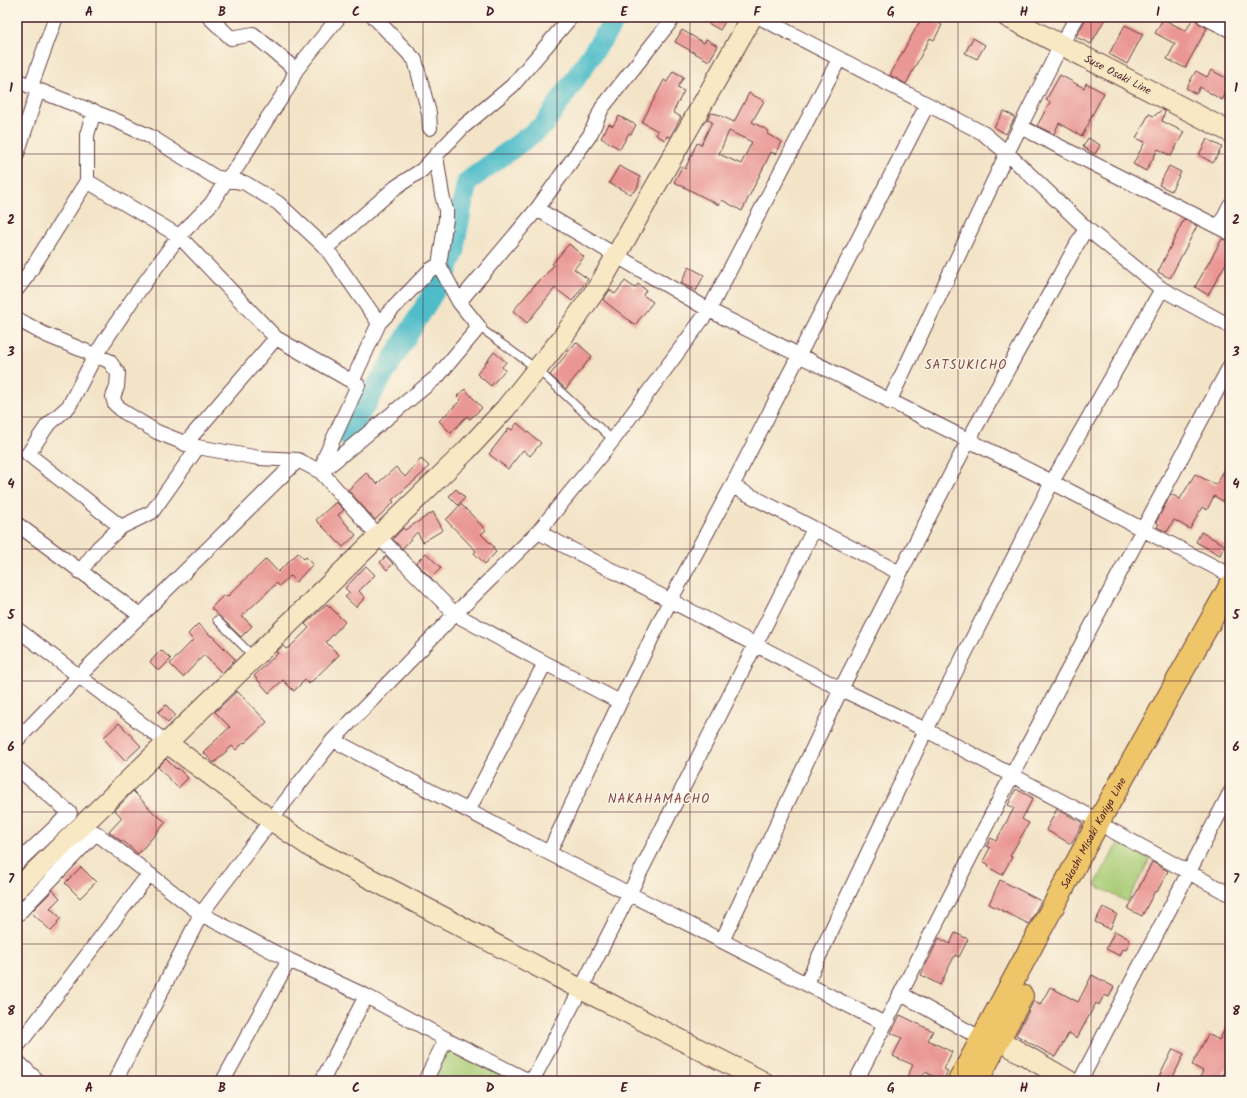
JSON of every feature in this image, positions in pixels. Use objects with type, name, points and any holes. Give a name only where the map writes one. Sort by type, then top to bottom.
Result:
[{"type":"main road","name":"Sakoshi Misaki Kariya Line","points":[[959,1081],[990,1040],[1230,586]]},
{"type":"main road","name":"Sakoshi Misaki Kariya Line","points":[[1104,825],[1230,606]]},
{"type":"main road","name":"Sakoshi Misaki Kariya Line","points":[[977,1081],[990,1040]]},
{"type":"street","points":[[17,154],[34,88],[56,17]]},
{"type":"street","points":[[209,17],[231,38],[254,34],[296,70]]},
{"type":"street","points":[[121,527],[28,454],[47,426],[69,406],[96,354],[132,300],[179,236],[211,204],[227,179],[237,167],[266,119],[289,86],[296,70],[339,17]]},
{"type":"street","points":[[374,17],[415,60],[430,113],[430,128]]},
{"type":"street","points":[[326,248],[396,187],[422,170],[463,128],[512,86],[571,17]]},
{"type":"street","points":[[460,302],[537,209],[590,135],[602,108],[674,17]]},
{"type":"street","points":[[17,889],[466,451],[505,409],[582,310],[600,284],[752,17]]},
{"type":"street","points":[[759,17],[983,133],[1007,153],[1086,228],[1162,288],[1230,326]]},
{"type":"street","name":"Suse Osaki Line","points":[[1007,17],[1230,132]]},
{"type":"street","points":[[889,402],[1007,153],[1061,45],[1077,17]]},
{"type":"street","points":[[1204,17],[1228,25]]},
{"type":"street","points":[[115,1081],[201,914],[271,820],[333,740],[455,614],[538,532],[613,440],[709,310],[839,59]]},
{"type":"street","points":[[17,80],[117,120],[151,137],[215,177],[245,183],[278,203],[326,248],[378,323]]},
{"type":"street","points":[[549,853],[620,702],[670,601],[732,486],[927,104]]},
{"type":"street","points":[[17,289],[27,276],[87,181],[87,135],[94,111]]},
{"type":"street","points":[[1021,127],[1224,230],[1230,205]]},
{"type":"street","points":[[321,472],[438,376],[479,327],[460,302],[439,265],[446,220],[446,210],[442,195],[436,156]]},
{"type":"street","points":[[87,181],[179,236],[276,338],[358,385],[325,458],[321,472]]},
{"type":"street","points":[[537,209],[709,310],[889,402],[1052,482],[1230,576]]},
{"type":"street","points":[[722,941],[841,689],[900,573],[968,441],[1086,228]]},
{"type":"street","points":[[352,382],[378,323],[430,270],[439,265]]},
{"type":"street","points":[[806,984],[926,730],[1052,482],[1162,288]]},
{"type":"street","points":[[17,319],[44,334],[110,360],[118,373],[117,387],[113,397],[115,404],[124,412],[157,432],[191,446],[259,458],[298,460],[321,472],[378,536],[455,614],[620,702]]},
{"type":"street","points":[[80,572],[98,548],[121,527],[152,512],[191,446],[276,338]]},
{"type":"street","points":[[856,1081],[1012,775],[1230,366]]},
{"type":"street","points":[[17,740],[79,676],[298,460]]},
{"type":"street","points":[[732,486],[900,573]]},
{"type":"street","points":[[17,524],[141,616]]},
{"type":"street","points":[[17,915],[96,833],[201,914],[289,960],[366,996],[446,1040],[531,1081],[581,989],[814,529]]},
{"type":"street","points":[[538,532],[841,689],[926,730],[1012,775],[1227,894]]},
{"type":"street","points":[[17,629],[167,743],[271,820],[312,848],[581,989],[762,1081]]},
{"type":"street","points":[[468,811],[545,663]]},
{"type":"street","points":[[333,740],[549,853],[885,1024]]},
{"type":"street","points":[[17,768],[70,813],[17,863]]},
{"type":"street","points":[[1080,1081],[1230,793]]},
{"type":"street","points":[[17,1047],[149,874]]},
{"type":"street","points":[[223,1081],[289,960]]},
{"type":"street","points":[[901,994],[1069,1081]]},
{"type":"street","points":[[322,1081],[366,996]]},
{"type":"street","points":[[425,1081],[446,1040]]},
{"type":"street","points":[[17,1062],[38,1081]]},
{"type":"lane","points":[[479,327],[537,369],[613,440]]},
{"type":"lane","points":[[217,620],[254,658]]},
{"type":"green space","points":[[1119,841],[1151,858],[1127,902],[1095,885]]},
{"type":"green space","points":[[451,1050],[513,1081],[431,1081],[446,1051]]},
{"type":"building","points":[[712,17],[720,17],[726,20],[720,30],[708,23]]},
{"type":"building","points":[[922,17],[928,17],[942,25],[934,40],[930,38],[906,84],[890,75]]},
{"type":"building","points":[[1087,17],[1106,17],[1091,44],[1076,37]]},
{"type":"building","points":[[1193,18],[1207,28],[1185,68],[1167,59],[1175,44],[1155,33],[1163,19],[1186,31]]},
{"type":"building","points":[[1125,25],[1143,34],[1127,64],[1109,54]]},
{"type":"building","points":[[682,30],[704,43],[706,39],[718,46],[709,61],[675,42]]},
{"type":"building","points":[[973,38],[985,45],[977,59],[965,53]]},
{"type":"building","points":[[1211,70],[1230,80],[1230,86],[1222,100],[1200,87],[1196,94],[1186,88],[1196,71],[1207,77]]},
{"type":"building","points":[[673,71],[684,77],[677,88],[684,91],[673,112],[681,117],[670,137],[667,136],[665,140],[656,135],[658,131],[642,122],[664,80],[667,82]]},
{"type":"building","points":[[1060,75],[1084,88],[1086,83],[1104,93],[1082,136],[1059,123],[1054,134],[1037,126],[1050,102],[1046,100]]},
{"type":"building","points":[[749,93],[764,101],[752,122],[769,131],[767,134],[782,142],[776,154],[771,152],[742,211],[722,200],[719,205],[674,182],[682,167],[685,169],[697,143],[701,145],[712,122],[707,119],[711,113],[717,114],[734,122]],"holes":[[[729,131],[752,142],[741,164],[719,154]]]},
{"type":"building","points":[[1162,110],[1165,111],[1162,121],[1184,132],[1171,156],[1158,149],[1146,171],[1133,164],[1145,142],[1136,138],[1149,114],[1154,116]]},
{"type":"building","points":[[1004,111],[1015,117],[1006,134],[994,127]]},
{"type":"building","points":[[619,116],[636,125],[631,134],[629,133],[620,149],[601,138],[609,124],[613,126]]},
{"type":"building","points":[[1088,138],[1100,145],[1095,154],[1083,147]]},
{"type":"building","points":[[1207,139],[1222,147],[1213,163],[1199,155]]},
{"type":"building","points":[[619,166],[640,177],[636,190],[630,194],[609,183]]},
{"type":"building","points":[[1169,166],[1181,172],[1171,191],[1159,185]]},
{"type":"building","points":[[1184,219],[1197,226],[1170,278],[1158,272]]},
{"type":"building","points":[[1222,239],[1230,241],[1230,256],[1208,295],[1195,287]]},
{"type":"building","points":[[569,244],[584,257],[574,269],[588,279],[572,301],[555,288],[527,323],[513,311],[539,280],[540,281],[554,265],[552,264]]},
{"type":"building","points":[[689,267],[704,275],[696,291],[681,283]]},
{"type":"building","points":[[625,281],[635,288],[638,284],[646,290],[643,295],[653,302],[635,325],[603,300],[610,290],[615,294]]},
{"type":"building","points":[[576,342],[592,356],[566,389],[550,375]]},
{"type":"building","points":[[494,352],[506,362],[502,367],[505,370],[491,386],[477,374]]},
{"type":"building","points":[[465,389],[482,408],[470,419],[467,416],[451,433],[439,421],[461,400],[457,396]]},
{"type":"building","points":[[517,423],[541,443],[530,456],[523,450],[508,469],[489,454],[509,428],[512,430]]},
{"type":"building","points":[[421,459],[429,466],[392,500],[394,502],[375,520],[348,490],[366,473],[377,484],[396,467],[405,477]]},
{"type":"building","points":[[1230,460],[1230,505],[1214,496],[1207,510],[1202,507],[1190,529],[1174,520],[1167,532],[1157,527],[1159,524],[1156,522],[1171,494],[1180,499],[1195,474],[1216,485]]},
{"type":"building","points":[[456,489],[465,498],[458,505],[449,496]]},
{"type":"building","points":[[336,502],[344,510],[338,515],[356,535],[343,547],[316,520]]},
{"type":"building","points":[[461,504],[486,530],[481,534],[494,547],[493,549],[496,552],[485,564],[474,553],[476,551],[446,520]]},
{"type":"building","points":[[433,512],[443,530],[423,542],[417,532],[402,549],[393,539],[403,528],[405,530]]},
{"type":"building","points":[[1201,532],[1225,545],[1220,555],[1196,542]]},
{"type":"building","points":[[298,553],[304,559],[306,557],[313,564],[296,582],[290,576],[279,586],[277,583],[242,616],[252,626],[241,637],[211,608],[224,595],[227,597],[266,559],[278,572]]},
{"type":"building","points":[[426,553],[441,568],[431,578],[416,563]]},
{"type":"building","points":[[386,556],[393,564],[387,570],[380,562]]},
{"type":"building","points":[[366,566],[375,575],[359,591],[365,598],[356,607],[345,597],[350,593],[345,588]]},
{"type":"building","points":[[327,604],[345,622],[326,642],[339,655],[309,684],[305,680],[294,691],[283,680],[269,693],[254,676],[278,653],[276,652],[283,646],[286,649],[290,647],[309,628],[305,624]]},
{"type":"building","points":[[198,624],[235,659],[222,673],[204,655],[183,677],[170,664],[193,640],[188,634]]},
{"type":"building","points":[[161,650],[171,659],[159,671],[150,662]]},
{"type":"building","points":[[237,691],[267,722],[236,750],[232,746],[214,763],[203,752],[230,727],[215,712]]},
{"type":"building","points":[[166,705],[175,715],[168,723],[158,712]]},
{"type":"building","points":[[119,723],[141,746],[125,761],[103,738]]},
{"type":"building","points":[[166,759],[188,778],[178,788],[158,767]]},
{"type":"building","points":[[1016,789],[1033,798],[1022,819],[1029,823],[1010,856],[1012,857],[1002,875],[988,867],[989,865],[983,861],[990,848],[987,846],[991,838],[996,841],[1014,808],[1008,805]]},
{"type":"building","points":[[133,791],[155,814],[166,822],[138,854],[122,840],[121,841],[109,832],[122,818],[115,810]]},
{"type":"building","points":[[1057,809],[1083,823],[1071,844],[1046,830]]},
{"type":"building","points":[[1152,862],[1168,871],[1157,892],[1155,891],[1142,916],[1128,909]]},
{"type":"building","points":[[81,867],[96,882],[80,898],[65,883]]},
{"type":"building","points":[[1000,880],[1041,901],[1029,924],[989,904]]},
{"type":"building","points":[[53,890],[60,898],[50,908],[61,918],[57,922],[58,924],[51,931],[31,912]]},
{"type":"building","points":[[1103,907],[1117,914],[1110,929],[1095,922]]},
{"type":"building","points":[[1115,931],[1130,941],[1126,950],[1123,949],[1120,956],[1106,949]]},
{"type":"building","points":[[955,933],[968,939],[959,957],[955,955],[940,985],[921,975],[939,938],[950,944]]},
{"type":"building","points":[[1092,975],[1114,987],[1109,997],[1104,995],[1099,1005],[1096,1003],[1077,1038],[1069,1033],[1055,1057],[1016,1035],[1034,1001],[1040,1005],[1050,987],[1078,1002]]},
{"type":"building","points":[[900,1015],[933,1031],[928,1040],[952,1052],[944,1069],[948,1071],[943,1081],[925,1072],[920,1081],[905,1081],[913,1065],[893,1056],[902,1038],[891,1033]]},
{"type":"building","points":[[1230,1020],[1230,1062],[1223,1074],[1230,1078],[1230,1081],[1198,1081],[1203,1071],[1192,1065],[1208,1034],[1219,1040]]},
{"type":"building","points":[[1173,1049],[1184,1054],[1171,1081],[1157,1081]]},
{"type":"waterway","points":[[347,435],[447,270],[455,250],[455,242],[467,182],[544,125],[617,17]]},
{"type":"district","name":"SATSUKICHO","points":[[966,364]]},
{"type":"district","name":"NAKAHAMACHO","points":[[659,798]]}]
